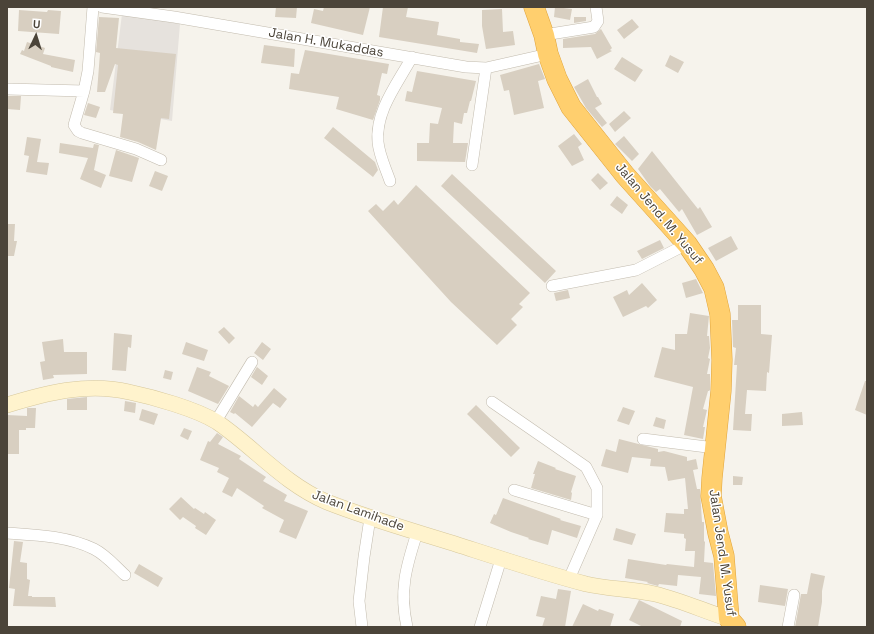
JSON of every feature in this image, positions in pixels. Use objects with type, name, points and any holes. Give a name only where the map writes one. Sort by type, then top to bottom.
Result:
[{"type":"highway","name":"Jalan Jend. M. Yusuf","points":[[534,7],[557,79],[571,107],[625,175],[687,244],[710,278],[720,314],[722,377],[711,496],[716,527],[724,556],[732,623]]},
{"type":"street","points":[[93,7],[88,71],[74,125],[78,131],[136,149],[161,160]]},
{"type":"street","name":"Jalan H. Mukaddas","points":[[102,7],[175,12],[466,67],[486,68],[594,27],[598,21],[596,7]]},
{"type":"street","points":[[390,181],[378,144],[380,121],[392,91],[412,57]]},
{"type":"street","points":[[472,165],[486,68]]},
{"type":"street","points":[[7,89],[84,91]]},
{"type":"street","points":[[552,286],[636,270],[687,244]]},
{"type":"street","points":[[216,422],[252,362]]},
{"type":"street","name":"Jalan Lamihade","points":[[7,405],[65,390],[92,388],[126,391],[154,398],[189,410],[216,422],[306,492],[370,518],[587,584],[654,594],[677,600],[732,623]]},
{"type":"street","points":[[492,402],[586,467],[597,488],[597,515],[569,579]]},
{"type":"street","points":[[643,439],[715,448]]},
{"type":"street","points":[[514,490],[597,515]]},
{"type":"street","points":[[362,627],[359,601],[370,518]]},
{"type":"street","points":[[7,533],[38,535],[63,539],[80,544],[95,550],[111,562],[124,575]]},
{"type":"street","points":[[408,627],[403,594],[404,579],[417,533]]},
{"type":"street","points":[[480,627],[502,559]]},
{"type":"street","points":[[788,627],[794,595]]},
{"type":"shaded area","points":[[122,14],[180,24],[172,121],[110,110]]},
{"type":"building","points":[[276,7],[297,7],[296,18],[275,17]]},
{"type":"building","points":[[324,7],[370,7],[363,35],[311,23],[314,9],[323,11]]},
{"type":"building","points":[[383,7],[408,7],[406,17],[439,22],[437,35],[460,39],[460,42],[479,44],[477,53],[379,37]]},
{"type":"building","points":[[555,7],[572,9],[570,20],[554,17]]},
{"type":"building","points":[[502,9],[503,32],[513,31],[515,45],[486,49],[482,26],[482,10]]},
{"type":"building","points":[[19,10],[47,12],[48,10],[61,11],[59,34],[18,31]]},
{"type":"building","points":[[99,17],[119,18],[116,48],[176,54],[169,119],[161,118],[156,150],[138,142],[120,137],[123,114],[113,113],[118,65],[115,64],[105,92],[97,92],[100,53],[96,52]]},
{"type":"building","points":[[574,17],[586,17],[586,21],[574,23]]},
{"type":"building","points":[[632,19],[639,27],[624,39],[617,30]]},
{"type":"building","points":[[601,29],[612,48],[610,50],[612,51],[597,59],[591,47],[563,48],[563,39],[595,34]]},
{"type":"building","points":[[27,42],[45,48],[43,54],[75,60],[73,72],[51,67],[20,54],[22,50],[24,51]]},
{"type":"building","points":[[264,45],[295,49],[294,67],[261,63]]},
{"type":"building","points":[[305,50],[389,64],[387,74],[382,73],[377,95],[380,96],[380,100],[373,120],[336,109],[339,97],[289,89],[291,73],[299,74]]},
{"type":"building","points":[[670,55],[684,62],[678,73],[665,66]]},
{"type":"building","points":[[622,57],[643,70],[635,82],[614,69]]},
{"type":"building","points":[[539,64],[545,79],[538,81],[544,108],[514,115],[509,90],[504,91],[500,75]]},
{"type":"building","points":[[417,71],[476,81],[467,113],[464,113],[462,124],[454,122],[453,143],[468,143],[465,162],[417,161],[417,143],[429,143],[430,123],[438,124],[442,108],[405,101],[407,91],[412,92]]},
{"type":"building","points":[[588,79],[602,104],[595,108],[607,123],[602,127],[586,108],[574,87]]},
{"type":"building","points":[[7,96],[21,96],[20,110],[7,109]]},
{"type":"building","points":[[88,103],[100,107],[96,118],[84,115]]},
{"type":"building","points":[[624,111],[631,118],[615,132],[609,124]]},
{"type":"building","points":[[333,127],[375,162],[378,170],[373,177],[324,138]]},
{"type":"building","points":[[574,134],[582,144],[578,147],[584,160],[572,166],[558,146]]},
{"type":"building","points":[[624,136],[639,154],[632,161],[615,144]]},
{"type":"building","points":[[27,137],[41,139],[37,162],[49,163],[47,175],[26,172],[29,156],[24,155]]},
{"type":"building","points":[[60,143],[93,148],[94,144],[99,145],[94,170],[106,175],[101,188],[80,179],[88,158],[59,153]]},
{"type":"building","points":[[116,150],[139,158],[132,182],[109,176]]},
{"type":"building","points":[[652,151],[698,209],[700,207],[712,227],[697,235],[682,209],[679,212],[660,189],[656,192],[650,186],[638,169]]},
{"type":"building","points":[[155,171],[168,176],[162,191],[149,186]]},
{"type":"building","points":[[598,173],[608,183],[600,190],[591,180]]},
{"type":"building","points":[[452,174],[556,271],[545,283],[441,186]]},
{"type":"building","points":[[416,185],[530,293],[519,304],[523,307],[511,319],[517,325],[497,345],[451,302],[368,211],[376,204],[383,211],[394,200],[398,205]]},
{"type":"building","points":[[617,196],[628,205],[622,214],[610,205]]},
{"type":"building","points":[[7,224],[15,224],[14,241],[17,241],[14,256],[7,256]]},
{"type":"building","points":[[731,236],[738,249],[716,261],[708,248]]},
{"type":"building","points":[[660,240],[664,248],[642,259],[637,251]]},
{"type":"building","points":[[696,279],[703,293],[686,298],[682,283]]},
{"type":"building","points":[[642,283],[657,300],[648,308],[646,306],[623,317],[613,297],[627,290],[629,295]]},
{"type":"building","points":[[568,290],[570,298],[556,301],[554,293]]},
{"type":"building","points":[[738,305],[761,305],[761,334],[772,335],[766,391],[747,390],[745,414],[752,414],[751,431],[733,430],[737,365],[734,365],[736,348],[733,347],[732,320],[738,320]]},
{"type":"building","points":[[690,313],[709,316],[707,336],[709,336],[710,348],[708,358],[710,359],[707,374],[710,374],[710,390],[708,391],[703,409],[707,410],[703,427],[705,427],[703,439],[684,435],[693,387],[654,377],[662,347],[675,350],[675,334],[687,334]]},
{"type":"building","points":[[224,327],[235,338],[229,344],[218,332]]},
{"type":"building","points":[[114,333],[132,335],[131,348],[128,347],[126,371],[112,370]]},
{"type":"building","points":[[63,339],[64,352],[87,352],[87,374],[53,375],[54,378],[43,380],[40,362],[45,361],[42,342]]},
{"type":"building","points":[[186,342],[208,350],[204,361],[182,354]]},
{"type":"building","points":[[262,342],[271,349],[263,360],[254,353]]},
{"type":"building","points":[[197,367],[211,372],[209,376],[229,386],[218,404],[188,391]]},
{"type":"building","points":[[257,367],[268,376],[262,385],[251,377]]},
{"type":"building","points":[[165,370],[173,372],[171,380],[163,378]]},
{"type":"building","points":[[865,381],[867,381],[867,415],[855,410]]},
{"type":"building","points":[[274,388],[287,399],[280,408],[273,403],[252,427],[235,413],[230,412],[239,396],[253,407],[255,404],[258,407]]},
{"type":"building","points":[[87,397],[87,410],[67,410],[67,399]]},
{"type":"building","points":[[125,401],[136,403],[135,413],[124,411]]},
{"type":"building","points":[[476,405],[520,448],[511,457],[467,414]]},
{"type":"building","points":[[623,407],[635,411],[629,425],[617,421]]},
{"type":"building","points":[[27,408],[36,408],[35,428],[19,430],[19,454],[7,454],[7,415],[27,416]]},
{"type":"building","points":[[142,409],[158,414],[154,425],[139,420]]},
{"type":"building","points":[[802,412],[803,425],[782,426],[782,414]]},
{"type":"building","points":[[656,417],[666,420],[664,429],[653,426]]},
{"type":"building","points":[[184,428],[192,431],[188,440],[180,436]]},
{"type":"building","points":[[217,433],[223,437],[218,444],[241,456],[239,459],[266,477],[263,481],[287,495],[284,501],[308,511],[296,539],[279,532],[284,520],[262,508],[264,506],[237,488],[232,497],[222,492],[229,478],[217,472],[219,468],[200,460],[208,441],[210,442]]},
{"type":"building","points":[[619,439],[658,449],[658,452],[664,451],[687,457],[687,461],[696,459],[698,469],[693,470],[697,489],[700,489],[702,522],[704,522],[704,562],[713,563],[716,596],[699,594],[701,577],[678,575],[677,586],[659,584],[658,586],[647,583],[648,582],[625,578],[628,559],[666,565],[694,567],[695,551],[685,551],[686,539],[684,538],[684,534],[664,532],[666,513],[684,514],[684,509],[688,509],[685,478],[668,481],[665,467],[650,466],[651,459],[632,457],[628,473],[601,466],[606,449],[616,452]]},
{"type":"building","points":[[538,461],[576,476],[571,492],[571,500],[531,488],[535,474],[533,474]]},
{"type":"building","points":[[733,476],[743,477],[742,485],[733,485]]},
{"type":"building","points":[[181,497],[194,509],[195,508],[204,514],[205,512],[216,520],[206,535],[195,528],[196,526],[183,517],[180,520],[169,509]]},
{"type":"building","points":[[503,498],[561,519],[560,520],[581,526],[577,538],[552,530],[548,545],[528,539],[529,538],[490,523],[494,514],[496,515]]},
{"type":"building","points":[[616,528],[636,534],[632,545],[613,540]]},
{"type":"building","points":[[14,541],[23,542],[20,562],[27,563],[27,579],[30,580],[28,596],[55,597],[56,607],[13,606],[15,589],[9,588]]},
{"type":"building","points":[[139,564],[163,578],[158,587],[134,573]]},
{"type":"building","points":[[811,573],[825,576],[818,627],[795,627],[801,594],[807,594]]},
{"type":"building","points":[[760,585],[788,589],[785,606],[758,602]]},
{"type":"building","points":[[558,589],[571,591],[565,627],[542,627],[545,618],[536,616],[541,596],[556,599]]},
{"type":"building","points":[[639,600],[682,621],[680,627],[643,627],[629,620]]},
{"type":"building","points":[[583,604],[598,611],[599,609],[614,614],[610,627],[572,627]]}]
